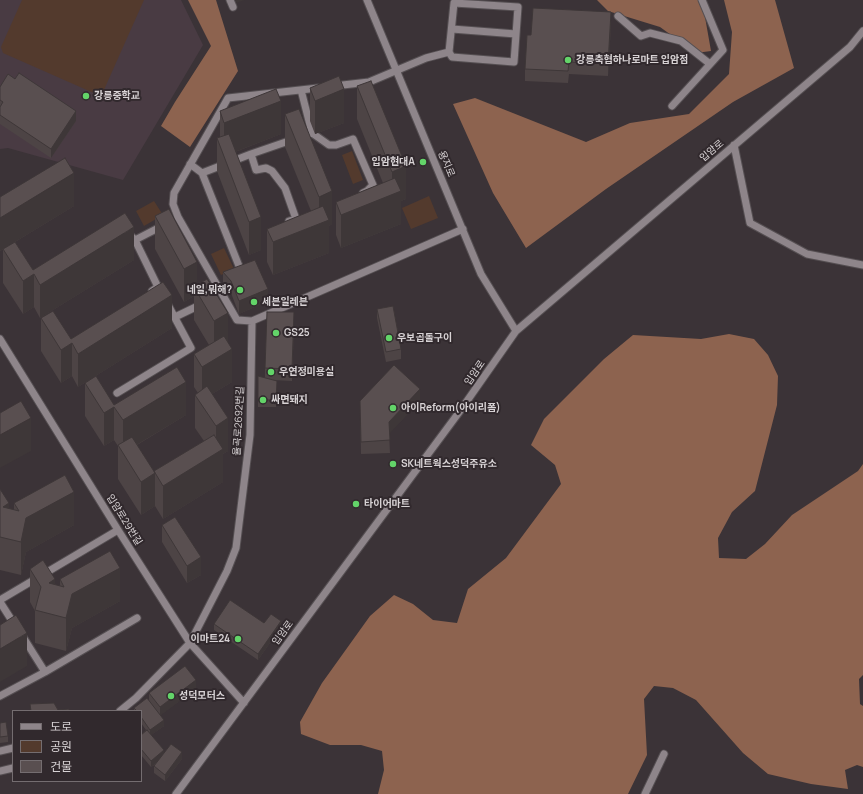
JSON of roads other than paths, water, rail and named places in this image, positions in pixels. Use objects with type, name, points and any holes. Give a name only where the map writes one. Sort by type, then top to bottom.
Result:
[{"type":"street","name":"용지로","points":[[367,0],[481,274],[516,331]]},
{"type":"street","points":[[672,106],[723,50],[702,0]]},
{"type":"street","points":[[454,1],[518,7],[514,62],[452,57],[449,52],[454,1]]},
{"type":"street","points":[[618,16],[641,36],[650,33],[681,41],[710,64]]},
{"type":"street","points":[[452,29],[516,34]]},
{"type":"street","name":"입암로","points":[[176,794],[460,410],[516,331],[850,47],[863,32]]},
{"type":"street","points":[[449,52],[426,58],[369,82],[228,98],[174,193],[173,204],[215,297],[237,320],[252,321],[462,229]]},
{"type":"street","points":[[301,90],[312,133],[329,145],[336,145],[353,139],[373,185],[367,192],[357,195]]},
{"type":"street","points":[[202,173],[312,133]]},
{"type":"street","points":[[734,145],[750,223],[807,254],[863,265]]},
{"type":"street","points":[[251,154],[256,170],[266,168],[272,171],[285,188],[296,219],[282,224]]},
{"type":"street","points":[[190,164],[202,173],[239,266]]},
{"type":"street","points":[[135,240],[178,217]]},
{"type":"street","points":[[117,393],[191,348],[158,287],[135,240],[119,225]]},
{"type":"street","points":[[145,295],[158,287]]},
{"type":"street","points":[[175,318],[215,297]]},
{"type":"street","name":"율곡로2692번길","points":[[121,710],[136,698],[190,643],[228,571],[236,548],[250,435],[252,321]]},
{"type":"street","name":"입암로29번길","points":[[0,339],[190,643],[244,703]]},
{"type":"street","points":[[44,672],[0,600],[118,530]]},
{"type":"street","points":[[0,696],[137,618]]},
{"type":"street","points":[[0,751],[12,748]]},
{"type":"street","points":[[645,794],[664,754]]},
{"type":"street","points":[[0,771],[12,768]]},
{"type":"place","name":"강릉축협하나로마트 입암점","points":[[568,60]]},
{"type":"place","name":"강릉중학교","points":[[86,96]]},
{"type":"place","name":"입암현대A","points":[[423,162]]},
{"type":"place","name":"네일,뭐해?","points":[[240,290]]},
{"type":"place","name":"세븐일레븐","points":[[254,302]]},
{"type":"place","name":"GS25","points":[[276,333]]},
{"type":"place","name":"우보곱돌구이","points":[[389,338]]},
{"type":"place","name":"우연정미용실","points":[[271,372]]},
{"type":"place","name":"싸면돼지","points":[[263,400]]},
{"type":"place","name":"아이Reform(아이리폼)","points":[[393,408]]},
{"type":"place","name":"SK네트웍스성덕주유소","points":[[393,464]]},
{"type":"place","name":"타이어마트","points":[[356,504]]},
{"type":"place","name":"이마트24","points":[[238,639]]},
{"type":"place","name":"성덕모터스","points":[[171,696]]}]
